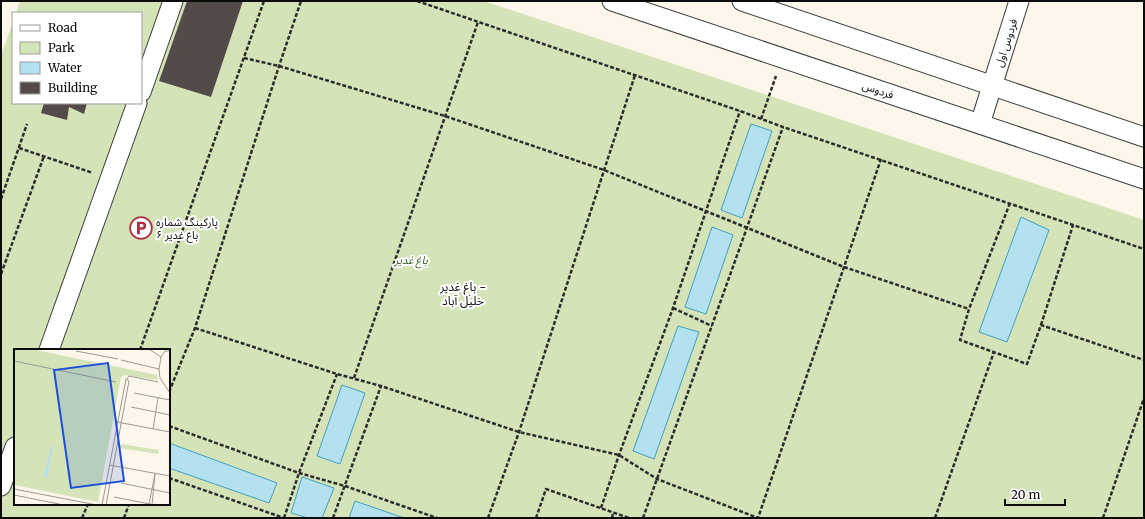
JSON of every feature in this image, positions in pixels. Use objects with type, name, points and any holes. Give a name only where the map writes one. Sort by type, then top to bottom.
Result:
[{"type":"street","points":[[142,89],[173,1]]},
{"type":"street","name":"فردوس","points":[[612,1],[1144,180]]},
{"type":"street","points":[[742,1],[1144,137]]},
{"type":"street","name":"فردوس اول","points":[[980,124],[1020,1]]},
{"type":"street","points":[[49,349],[137,104]]},
{"type":"street","points":[[1,486],[14,450]]},
{"type":"path","points":[[140,349],[264,1]]},
{"type":"path","points":[[170,390],[195,328],[301,1]]},
{"type":"path","points":[[417,1],[1144,249]]},
{"type":"path","points":[[354,378],[478,22]]},
{"type":"path","points":[[244,58],[279,66],[444,116],[604,170],[844,267],[969,309]]},
{"type":"path","points":[[761,119],[783,58]]},
{"type":"path","points":[[488,518],[519,432],[635,75]]},
{"type":"path","points":[[601,508],[673,308],[740,111]]},
{"type":"path","points":[[1,199],[28,124]]},
{"type":"path","points":[[643,518],[783,127]]},
{"type":"path","points":[[19,148],[110,179]]},
{"type":"path","points":[[1,274],[44,156]]},
{"type":"path","points":[[195,328],[337,374],[381,386],[519,432],[619,455],[657,479],[758,518],[881,159]]},
{"type":"path","points":[[1010,203],[969,309],[960,340],[1027,364],[1073,225]]},
{"type":"path","points":[[673,308],[712,326]]},
{"type":"path","points":[[1041,325],[1144,360]]},
{"type":"path","points":[[935,518],[994,352]]},
{"type":"path","points":[[170,478],[284,518],[299,472],[337,374]]},
{"type":"path","points":[[333,518],[381,386]]},
{"type":"path","points":[[1103,518],[1144,398]]},
{"type":"path","points":[[170,426],[299,472],[345,486],[437,518]]},
{"type":"path","points":[[536,518],[546,489],[629,518]]},
{"type":"path","points":[[82,518],[88,505]]},
{"type":"path","points":[[124,518],[129,505]]},
{"type":"path","points":[[612,518],[613,513]]},
{"type":"green space","points":[[20,1],[170,1],[142,80],[142,12],[16,12]]},
{"type":"green space","name":"باغ غدیر","points":[[173,1],[484,1],[1144,220],[1144,518],[1,518],[1,486],[14,450],[14,505],[170,505],[170,349],[49,349],[136,104],[142,104],[142,88]]},
{"type":"green space","points":[[12,25],[12,104],[134,104],[46,349],[14,349],[14,438],[1,474],[1,55]]},
{"type":"water","points":[[751,124],[772,131],[742,218],[721,210]]},
{"type":"water","points":[[1021,217],[1049,230],[1007,342],[979,332]]},
{"type":"water","points":[[712,227],[733,235],[706,314],[685,307]]},
{"type":"water","points":[[678,326],[699,332],[654,459],[633,451]]},
{"type":"water","points":[[342,385],[365,393],[340,464],[317,456]]},
{"type":"water","points":[[170,443],[277,483],[269,503],[170,468]]},
{"type":"water","points":[[302,477],[334,488],[322,518],[308,518],[291,513]]},
{"type":"water","points":[[355,501],[404,518],[349,518]]},
{"type":"building","points":[[187,1],[243,1],[211,97],[159,81]]},
{"type":"building","points":[[44,104],[87,104],[84,114],[69,107],[67,120],[41,113]]},
{"type":"place","name":"پارکینگ شماره ۶ باغ غدیر","points":[[141,228]]},
{"type":"district","name":"باغ غدیر - خلیل آباد","points":[[463,294]]}]
